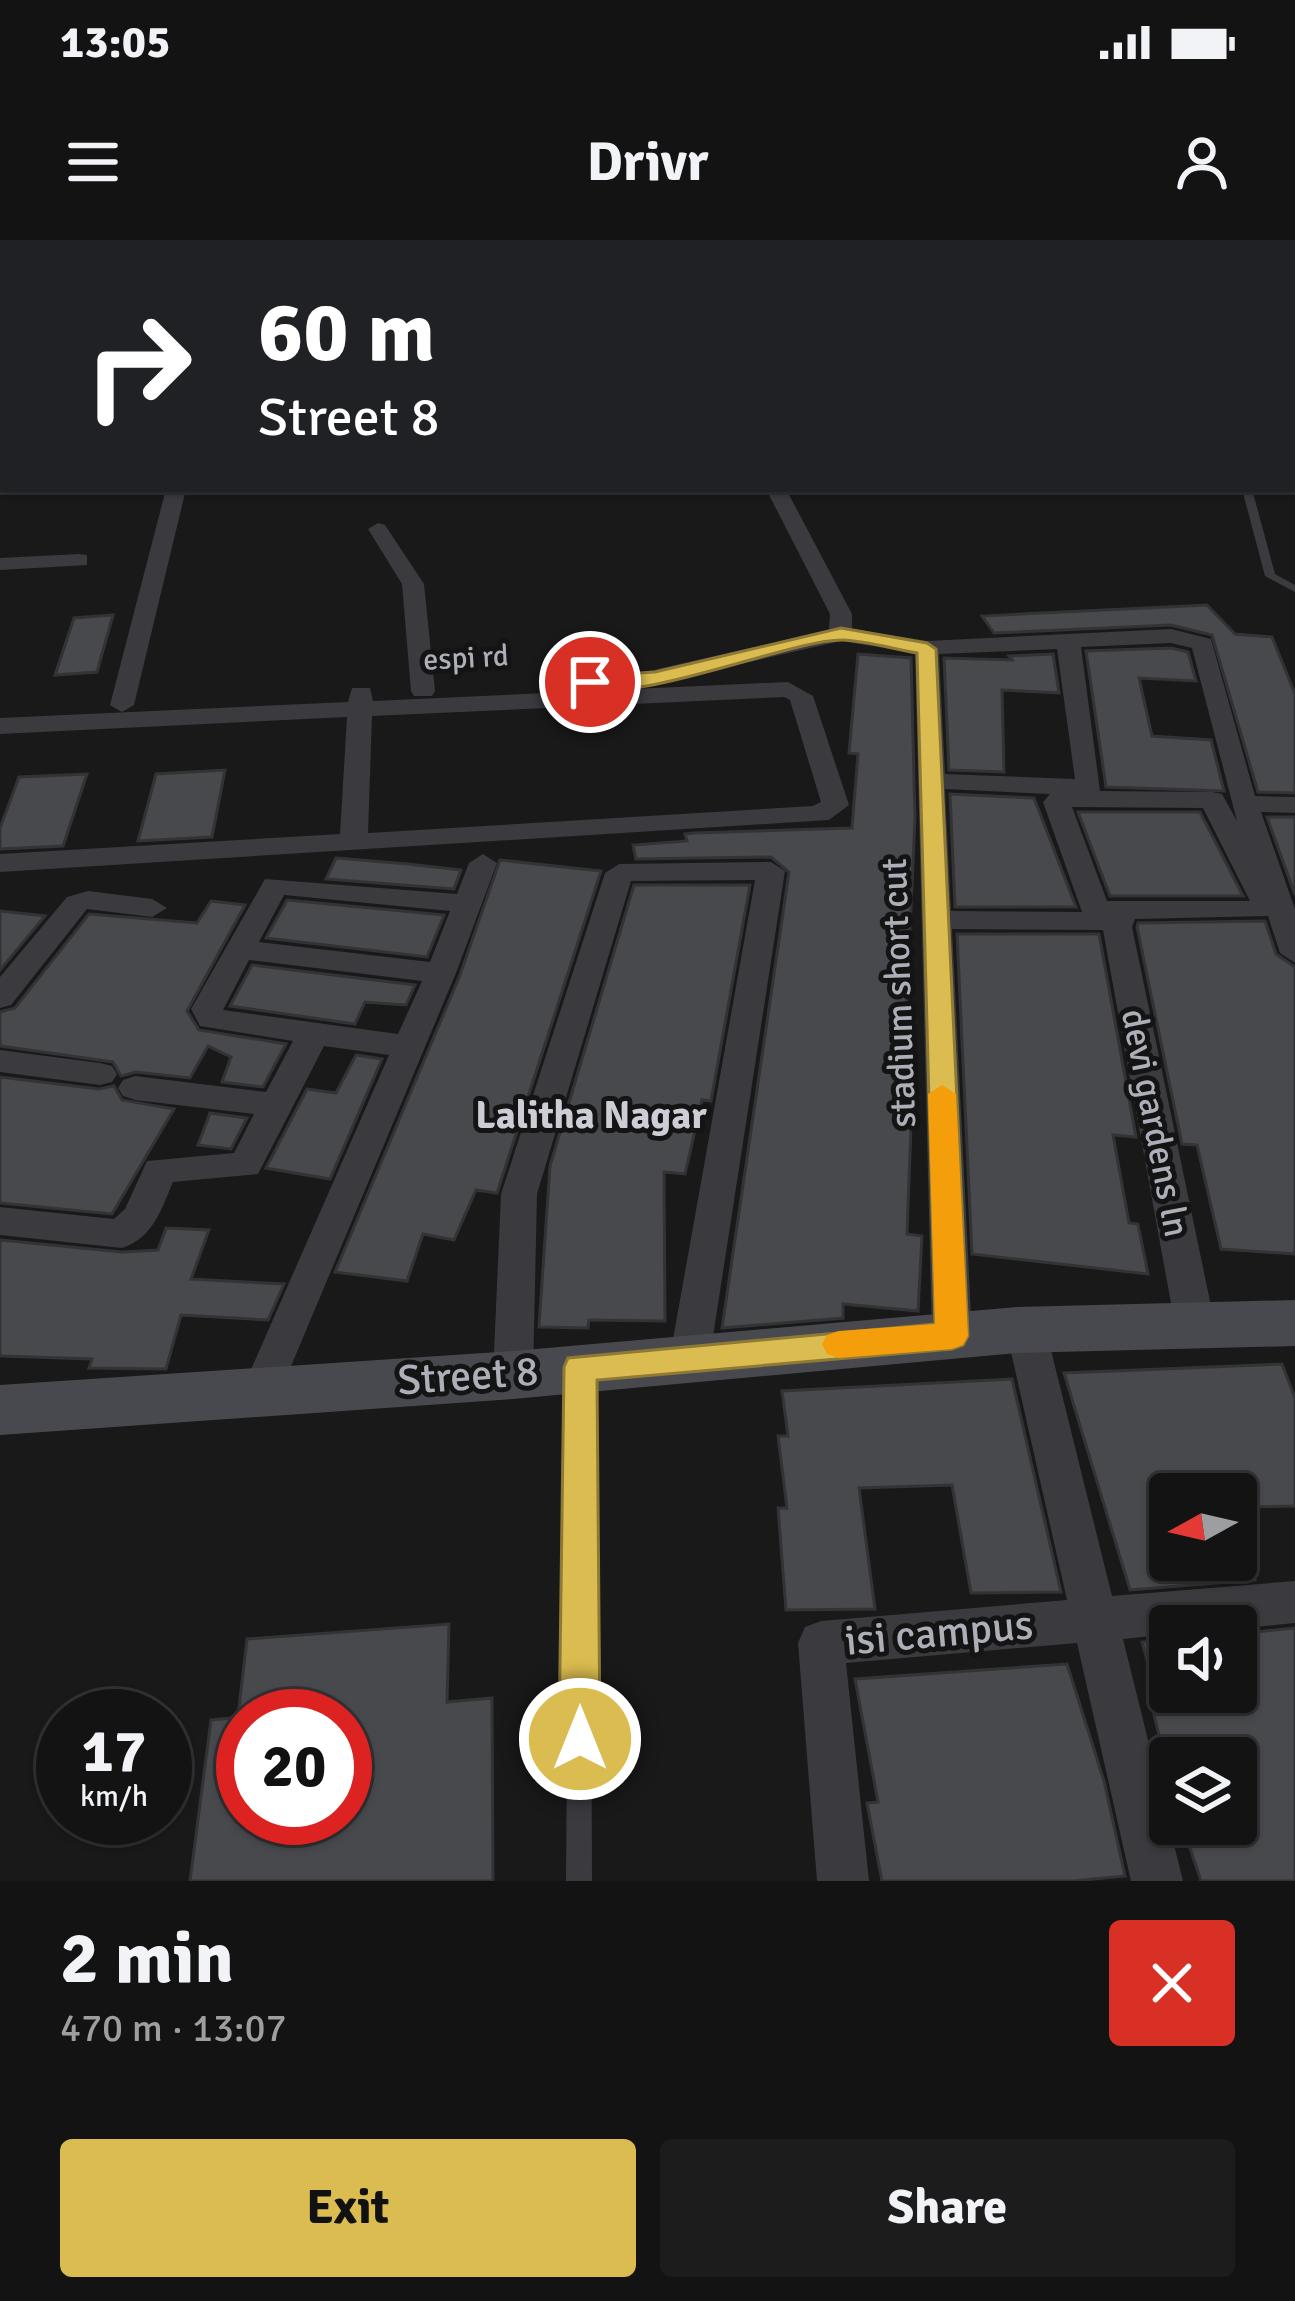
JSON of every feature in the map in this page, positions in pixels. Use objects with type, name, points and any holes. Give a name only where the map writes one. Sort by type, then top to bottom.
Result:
[{"type":"street","points":[[122,705],[175,492]]},
{"type":"street","points":[[778,492],[841,614],[841,634]]},
{"type":"street","points":[[378,529],[413,584],[423,691]]},
{"type":"street","points":[[0,564],[79,560]]},
{"type":"street","points":[[627,687],[841,634],[927,649],[1184,637],[1203,644],[1243,798],[1295,953]]},
{"type":"street","points":[[1068,642],[1090,787]]},
{"type":"street","name":"stadium short cut","points":[[927,649],[952,1336]]},
{"type":"street","points":[[0,726],[158,711],[627,687],[796,692],[835,805],[818,814],[0,863]]},
{"type":"street","name":"espi rd","points":[[361,701],[423,691],[518,693]]},
{"type":"street","points":[[354,842],[361,701]]},
{"type":"street","points":[[0,712],[122,705],[158,711]]},
{"type":"street","points":[[932,781],[1212,800],[1266,903],[1256,910],[934,920]]},
{"type":"street","points":[[1058,792],[1090,787],[1295,805]]},
{"type":"street","name":"devi gardens ln","points":[[1058,792],[1104,917],[1195,1325]]},
{"type":"street","points":[[262,1390],[441,973],[483,863]]},
{"type":"street","points":[[513,1375],[519,1194],[619,873],[771,871],[690,1356]]},
{"type":"street","points":[[409,1047],[211,1019],[207,1010],[275,885],[467,904]]},
{"type":"street","points":[[0,998],[77,903],[88,900],[152,908]]},
{"type":"street","points":[[1104,917],[1285,922]]},
{"type":"street","points":[[241,949],[441,973]]},
{"type":"street","points":[[0,1221],[122,1234],[140,1217],[160,1169],[237,1169],[250,1160],[313,1035]]},
{"type":"street","points":[[0,1061],[100,1074]]},
{"type":"street","points":[[135,1088],[278,1105]]},
{"type":"street","name":"Street 8","points":[[0,1410],[513,1375],[1026,1330],[1295,1322]]},
{"type":"street","points":[[1026,1330],[1157,1881]]},
{"type":"street","name":"isi campus","points":[[843,1881],[821,1643],[1295,1602]]},
{"type":"lane","points":[[1248,492],[1270,576],[1295,589]]},
{"type":"lane","points":[[579,1881],[580,1367]]},
{"type":"building","points":[[1207,605],[1235,634],[1272,637],[1295,694],[1295,793],[1258,792],[1212,635],[1171,625],[994,633],[982,616]]},
{"type":"building","points":[[113,615],[97,672],[55,675],[74,618]]},
{"type":"building","points":[[1171,648],[1188,652],[1196,681],[1139,678],[1152,736],[1211,740],[1224,791],[1106,787],[1086,651]]},
{"type":"building","points":[[858,654],[911,658],[915,818],[906,1019],[915,1020],[907,1234],[922,1236],[918,1311],[843,1304],[843,1318],[722,1328],[789,872],[771,857],[636,859],[633,845],[687,841],[685,834],[694,833],[852,828],[858,754],[849,753]]},
{"type":"building","points":[[1053,654],[1059,693],[1002,690],[1004,772],[949,770],[944,658],[1012,660],[1009,656]]},
{"type":"building","points":[[225,770],[212,837],[138,841],[156,774]]},
{"type":"building","points":[[87,774],[63,846],[0,849],[0,828],[19,777]]},
{"type":"building","points":[[950,794],[1034,798],[1076,907],[955,907]]},
{"type":"building","points":[[1078,812],[1200,812],[1243,896],[1110,896]]},
{"type":"building","points":[[1267,817],[1295,817],[1295,895]]},
{"type":"building","points":[[336,858],[461,870],[454,889],[326,879]]},
{"type":"building","points":[[500,860],[601,871],[497,1193],[476,1190],[454,1240],[423,1234],[407,1281],[335,1272],[460,975]]},
{"type":"building","points":[[634,885],[750,885],[711,1101],[702,1100],[685,1174],[664,1172],[665,1321],[589,1320],[588,1328],[539,1327],[550,1166]]},
{"type":"building","points":[[287,900],[444,915],[427,957],[266,938]]},
{"type":"building","points":[[211,901],[245,905],[187,1011],[199,1030],[286,1044],[263,1087],[222,1082],[231,1057],[208,1046],[190,1078],[136,1072],[121,1076],[113,1062],[0,1046],[0,1012],[15,1008],[89,914],[197,923]]},
{"type":"building","points":[[0,911],[45,916],[0,970]]},
{"type":"building","points":[[1265,921],[1276,954],[1295,967],[1295,1254],[1221,1249],[1197,1145],[1182,1144],[1137,927],[1138,923]]},
{"type":"building","points":[[957,934],[1099,934],[1136,1137],[1113,1135],[1129,1223],[1138,1224],[1148,1274],[972,1254]]},
{"type":"building","points":[[252,965],[415,985],[406,1005],[365,1002],[355,1024],[230,1006]]},
{"type":"building","points":[[356,1055],[382,1059],[330,1179],[266,1168],[307,1089],[336,1093]]},
{"type":"building","points":[[0,1077],[99,1089],[114,1086],[122,1100],[174,1109],[112,1214],[0,1203]]},
{"type":"building","points":[[210,1113],[247,1118],[231,1149],[198,1145]]},
{"type":"building","points":[[166,1228],[209,1230],[191,1279],[284,1284],[268,1320],[181,1315],[166,1369],[89,1368],[92,1359],[0,1356],[0,1240],[122,1252],[158,1250]]},
{"type":"building","points":[[1282,1364],[1295,1398],[1295,1506],[1257,1507],[1257,1473],[1149,1473],[1149,1581],[1242,1581],[1130,1590],[1064,1373]]},
{"type":"building","points":[[1012,1379],[1061,1592],[971,1593],[952,1485],[859,1488],[875,1609],[786,1610],[778,1508],[787,1508],[778,1436],[788,1436],[782,1391]]},
{"type":"building","points":[[449,1624],[447,1702],[492,1698],[493,1881],[190,1881],[211,1720],[216,1720],[216,1845],[372,1845],[372,1689],[241,1689],[247,1639]]},
{"type":"building","points":[[1295,1628],[1295,1881],[1201,1881],[1189,1845],[1257,1845],[1257,1737],[1160,1737],[1154,1715],[1257,1713],[1257,1632]]},
{"type":"building","points":[[1149,1641],[1149,1667],[1142,1642]]},
{"type":"building","points":[[1067,1664],[1104,1781],[1125,1876],[1073,1881],[882,1881],[867,1803],[878,1802],[855,1679]]},
{"type":"slow traffic","points":[[839,1344],[952,1336],[942,1094]]},
{"type":"district","name":"Lalitha Nagar","points":[[591,1115]]},
{"type":"route","points":[[580,1739],[580,1367],[952,1336],[927,649],[841,634],[655,678],[590,682]]}]
